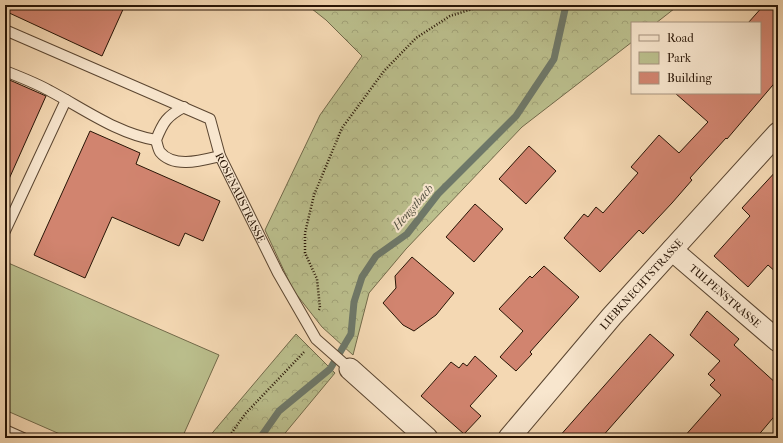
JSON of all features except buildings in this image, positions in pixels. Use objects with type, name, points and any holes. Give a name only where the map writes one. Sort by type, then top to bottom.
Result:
[{"type":"street","name":"LIEBKNECHTSTRASSE","points":[[509,438],[612,316],[778,133]]},
{"type":"street","name":"TULPENSTRASSE","points":[[672,250],[778,341]]},
{"type":"street","name":"ROSENAUSTRASSE","points":[[350,369],[427,438]]},
{"type":"lane","name":"ROSENAUSTRASSE","points":[[5,30],[210,119],[220,156],[278,272],[319,341],[350,369]]},
{"type":"lane","points":[[5,71],[49,90],[98,118],[141,138],[156,140]]},
{"type":"lane","points":[[5,231],[66,100]]},
{"type":"lane","points":[[184,107],[171,114],[162,124],[156,140],[160,152],[173,160],[192,162],[220,156]]},
{"type":"lane","points":[[5,430],[23,438]]},
{"type":"path","points":[[309,326],[320,308],[316,279],[305,253],[305,233],[314,195],[342,128],[384,71],[416,38],[450,16],[485,5]]},
{"type":"path","points":[[228,438],[245,414],[319,341]]},
{"type":"green space","points":[[307,5],[679,5],[657,22],[631,22],[631,43],[522,127],[406,249],[369,293],[353,355],[322,327],[293,290],[265,230],[320,115],[362,56],[326,20]]},
{"type":"green space","points":[[6,262],[219,355],[182,438],[69,438],[5,410]]},
{"type":"green space","points":[[296,334],[335,373],[281,438],[208,438]]},
{"type":"waterway","name":"Hengstbach","points":[[260,438],[279,411],[330,369],[351,334],[354,302],[362,277],[376,256],[407,234],[438,194],[516,116],[554,59],[566,5]]}]
